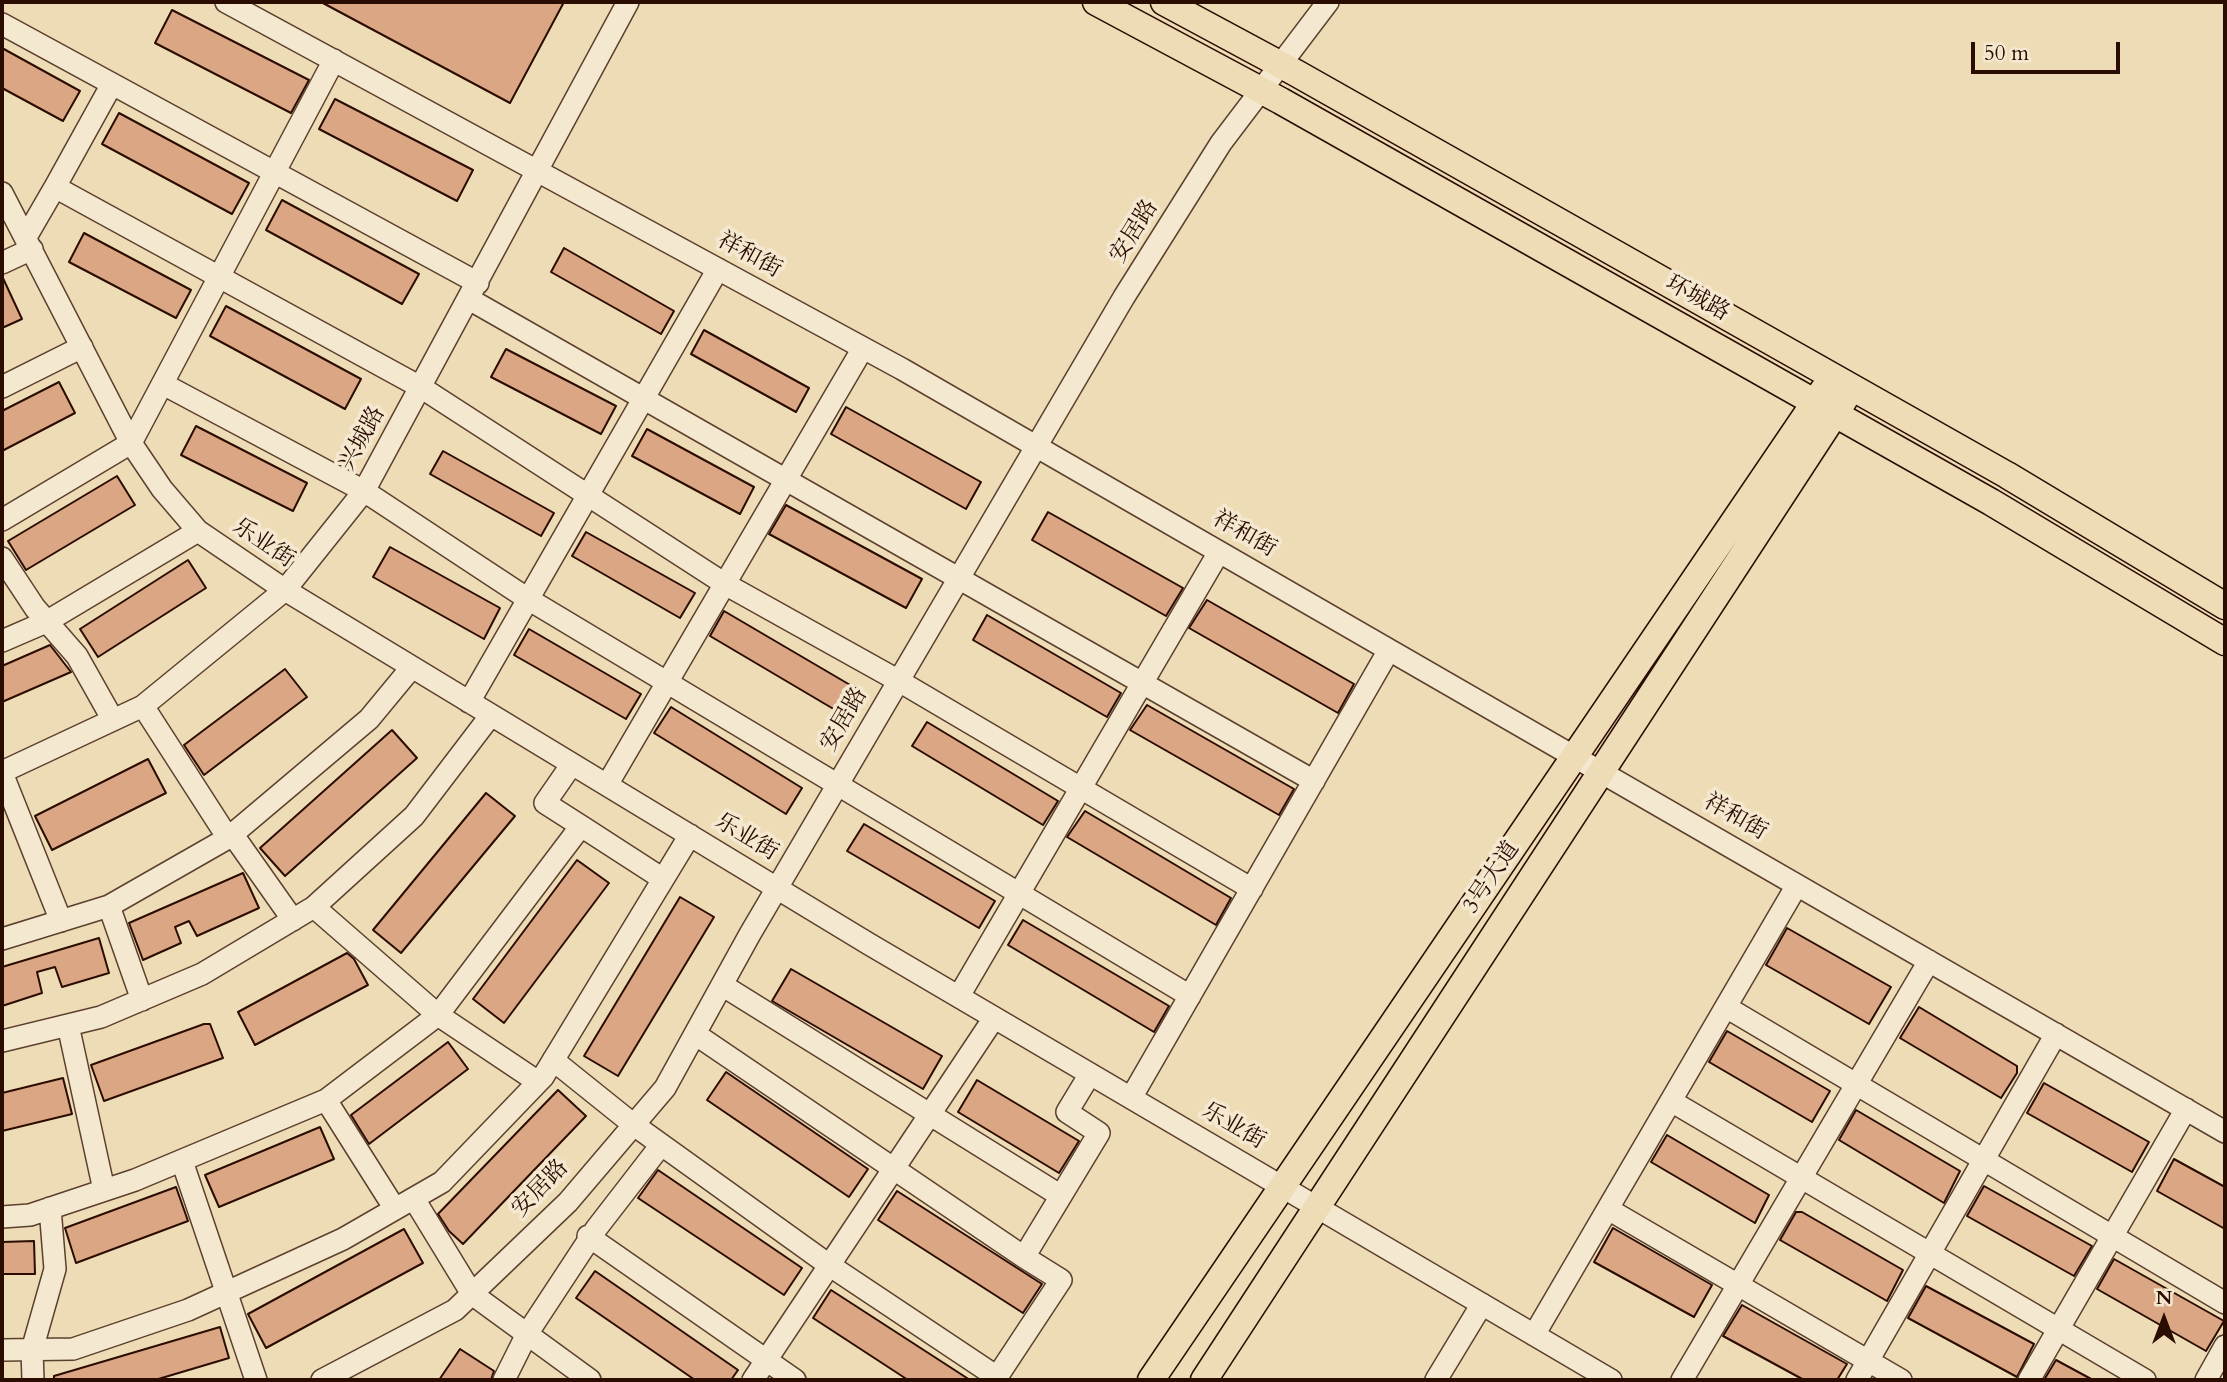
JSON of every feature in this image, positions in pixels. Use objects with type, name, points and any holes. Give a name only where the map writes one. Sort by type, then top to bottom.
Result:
[{"type":"main road","points":[[1096,2],[1261,90],[1826,408],[1991,502],[2225,642]]},
{"type":"main road","name":"环城路","points":[[1164,2],[1279,64],[2007,475],[2225,606]]},
{"type":"main road","name":"3号大道","points":[[1205,1380],[1602,771],[1843,382]]},
{"type":"main road","name":"3号大道","points":[[1151,1380],[1575,756],[1826,408]]},
{"type":"street","name":"祥和街","points":[[226,2],[863,348],[2225,1132]]},
{"type":"street","name":"兴城路","points":[[2,773],[143,706],[285,590],[364,491],[422,388],[628,2]]},
{"type":"street","name":"安居路","points":[[322,1380],[456,1310],[568,1202],[665,1088],[777,888],[1124,298],[1222,143],[1328,2]]},
{"type":"street","points":[[2,24],[274,172],[644,397],[1314,781]]},
{"type":"street","points":[[2,520],[131,443],[334,60]]},
{"type":"street","points":[[2,263],[29,243],[55,187],[112,84]]},
{"type":"street","points":[[55,187],[422,388],[589,493],[725,584],[899,681],[1252,889]]},
{"type":"street","name":"乐业街","points":[[2,193],[131,443],[162,489],[198,530],[285,590],[777,888],[1611,1380]]},
{"type":"street","points":[[469,702],[718,269]]},
{"type":"street","points":[[2,387],[82,347]]},
{"type":"street","points":[[607,785],[863,348]]},
{"type":"street","points":[[163,384],[364,491],[528,599],[1190,996]]},
{"type":"street","points":[[2,641],[46,622],[198,530]]},
{"type":"street","points":[[959,996],[1219,552]]},
{"type":"street","points":[[2,558],[46,622],[77,656],[113,720]]},
{"type":"street","points":[[1131,1098],[1389,650]]},
{"type":"street","points":[[2,939],[110,906],[231,837],[369,719],[412,667]]},
{"type":"street","points":[[143,706],[231,837],[293,920]]},
{"type":"street","points":[[2,1041],[101,1017],[142,1000],[202,974],[314,907],[414,816],[491,715]]},
{"type":"street","points":[[572,764],[545,803],[663,879]]},
{"type":"street","points":[[2,773],[61,921]]},
{"type":"street","points":[[2,1217],[30,1215],[104,1190],[182,1161],[326,1100],[438,1015],[581,826]]},
{"type":"street","points":[[2,1350],[73,1349],[188,1310],[343,1239],[442,1182],[538,1082],[690,835]]},
{"type":"street","points":[[1534,1335],[1797,885]]},
{"type":"street","points":[[110,906],[142,1000]]},
{"type":"street","points":[[314,907],[438,1015],[538,1082]]},
{"type":"street","points":[[1682,1380],[1928,961]]},
{"type":"street","points":[[722,985],[1060,1196]]},
{"type":"street","points":[[1726,1007],[2225,1303]]},
{"type":"street","points":[[752,1380],[995,1018]]},
{"type":"street","points":[[68,1025],[104,1190]]},
{"type":"street","points":[[553,1060],[661,1145],[829,1265],[996,1378],[1060,1280],[695,1034]]},
{"type":"street","points":[[1857,1380],[2056,1034]]},
{"type":"street","points":[[1024,1257],[1100,1133],[1068,1112],[1090,1074]]},
{"type":"street","points":[[326,1100],[472,1294],[590,1380]]},
{"type":"street","points":[[1671,1101],[2145,1380]]},
{"type":"street","points":[[2029,1380],[2186,1109]]},
{"type":"street","points":[[504,1380],[527,1334],[589,1237],[661,1145]]},
{"type":"street","points":[[182,1161],[256,1380]]},
{"type":"street","points":[[33,1380],[32,1350],[55,1269],[50,1208]]},
{"type":"street","points":[[1608,1209],[1901,1380]]},
{"type":"street","points":[[589,1237],[795,1380]]},
{"type":"street","points":[[1436,1380],[1482,1304]]},
{"type":"street","points":[[2206,1380],[2225,1346]]},
{"type":"building","points":[[321,2],[564,2],[510,103]]},
{"type":"building","points":[[172,10],[309,80],[291,113],[155,43]]},
{"type":"building","points":[[2,48],[80,91],[63,121],[2,88]]},
{"type":"building","points":[[335,99],[473,170],[457,201],[319,129]]},
{"type":"building","points":[[119,113],[249,183],[232,214],[102,144]]},
{"type":"building","points":[[282,200],[419,274],[402,304],[266,230]]},
{"type":"building","points":[[84,233],[191,290],[176,318],[69,262]]},
{"type":"building","points":[[564,248],[674,311],[661,334],[551,272]]},
{"type":"building","points":[[2,276],[22,319],[2,328]]},
{"type":"building","points":[[226,306],[361,379],[345,409],[210,336]]},
{"type":"building","points":[[704,330],[809,388],[796,412],[691,354]]},
{"type":"building","points":[[506,349],[616,406],[601,434],[491,377]]},
{"type":"building","points":[[59,382],[75,413],[2,451],[2,411]]},
{"type":"building","points":[[846,407],[981,482],[966,509],[831,434]]},
{"type":"building","points":[[196,426],[307,483],[293,511],[181,455]]},
{"type":"building","points":[[647,429],[754,487],[740,514],[632,456]]},
{"type":"building","points":[[443,451],[554,513],[541,536],[430,474]]},
{"type":"building","points":[[117,476],[135,505],[26,570],[8,541]]},
{"type":"building","points":[[786,505],[922,579],[906,608],[769,534]]},
{"type":"building","points":[[1048,512],[1183,588],[1166,616],[1032,540]]},
{"type":"building","points":[[586,532],[695,593],[680,618],[572,556]]},
{"type":"building","points":[[390,547],[500,608],[484,639],[373,577]]},
{"type":"building","points":[[188,560],[206,588],[98,657],[80,629]]},
{"type":"building","points":[[1207,600],[1354,684],[1338,713],[1189,628]]},
{"type":"building","points":[[724,611],[857,689],[842,714],[710,636]]},
{"type":"building","points":[[987,615],[1121,693],[1107,717],[973,640]]},
{"type":"building","points":[[529,629],[641,694],[626,719],[514,655]]},
{"type":"building","points":[[50,645],[71,672],[2,702],[2,666]]},
{"type":"building","points":[[285,669],[307,697],[204,775],[184,745]]},
{"type":"building","points":[[1147,705],[1294,789],[1279,815],[1130,730]]},
{"type":"building","points":[[671,707],[802,788],[786,814],[654,733]]},
{"type":"building","points":[[927,722],[1058,801],[1043,825],[912,746]]},
{"type":"building","points":[[392,730],[417,758],[285,876],[260,848]]},
{"type":"building","points":[[148,759],[166,793],[52,850],[35,816]]},
{"type":"building","points":[[486,793],[515,816],[401,953],[373,930]]},
{"type":"building","points":[[1085,811],[1231,898],[1216,925],[1067,837]]},
{"type":"building","points":[[864,824],[995,901],[979,928],[847,851]]},
{"type":"building","points":[[577,860],[609,883],[504,1023],[473,999]]},
{"type":"building","points":[[243,873],[259,908],[197,936],[189,921],[175,927],[181,943],[143,960],[129,923]]},
{"type":"building","points":[[680,897],[714,917],[618,1076],[584,1056]]},
{"type":"building","points":[[1023,920],[1169,1006],[1154,1032],[1008,945]]},
{"type":"building","points":[[1787,928],[1891,987],[1869,1024],[1766,965]]},
{"type":"building","points":[[99,938],[109,973],[62,987],[55,967],[37,972],[42,993],[2,1006],[2,967]]},
{"type":"building","points":[[347,953],[354,959],[368,985],[255,1045],[238,1012]]},
{"type":"building","points":[[791,969],[942,1056],[923,1089],[772,1001]]},
{"type":"building","points":[[1919,1007],[2017,1066],[2017,1073],[2001,1098],[1900,1038]]},
{"type":"building","points":[[210,1024],[223,1058],[104,1101],[91,1065]]},
{"type":"building","points":[[1727,1031],[1830,1091],[1812,1122],[1709,1062]]},
{"type":"building","points":[[448,1042],[468,1069],[369,1144],[351,1115]]},
{"type":"building","points":[[726,1072],[868,1169],[849,1197],[707,1100]]},
{"type":"building","points":[[63,1078],[72,1114],[2,1131],[2,1093]]},
{"type":"building","points":[[977,1080],[1079,1141],[1059,1173],[958,1112]]},
{"type":"building","points":[[2044,1083],[2149,1142],[2132,1172],[2027,1113]]},
{"type":"building","points":[[558,1090],[586,1116],[463,1244],[449,1231],[438,1214]]},
{"type":"building","points":[[1856,1110],[1960,1171],[1944,1203],[1839,1140]]},
{"type":"building","points":[[320,1127],[334,1159],[219,1207],[205,1175]]},
{"type":"building","points":[[1667,1135],[1769,1195],[1755,1223],[1651,1162]]},
{"type":"building","points":[[2174,1159],[2225,1187],[2225,1229],[2157,1191]]},
{"type":"building","points":[[658,1170],[802,1268],[784,1295],[638,1198]]},
{"type":"building","points":[[1984,1186],[2092,1246],[2074,1276],[1967,1216]]},
{"type":"building","points":[[176,1187],[188,1221],[76,1263],[65,1228]]},
{"type":"building","points":[[897,1191],[1042,1284],[1023,1313],[878,1220]]},
{"type":"building","points":[[1796,1212],[1802,1212],[1903,1270],[1887,1301],[1780,1240]]},
{"type":"building","points":[[1613,1228],[1712,1285],[1694,1317],[1594,1262]]},
{"type":"building","points":[[404,1229],[423,1263],[266,1348],[248,1314]]},
{"type":"building","points":[[34,1241],[35,1274],[2,1274],[2,1242]]},
{"type":"building","points":[[2114,1259],[2224,1321],[2206,1351],[2097,1289]]},
{"type":"building","points":[[595,1271],[738,1370],[731,1380],[695,1380],[576,1298]]},
{"type":"building","points":[[1926,1286],[2034,1344],[2017,1377],[1908,1318]]},
{"type":"building","points":[[831,1290],[970,1380],[908,1380],[813,1318]]},
{"type":"building","points":[[1742,1305],[1847,1364],[1837,1380],[1804,1380],[1723,1336]]},
{"type":"building","points":[[220,1327],[229,1358],[155,1380],[54,1380],[54,1376]]},
{"type":"building","points":[[460,1349],[494,1371],[491,1380],[439,1380]]},
{"type":"building","points":[[2056,1360],[2093,1380],[2044,1380]]}]
